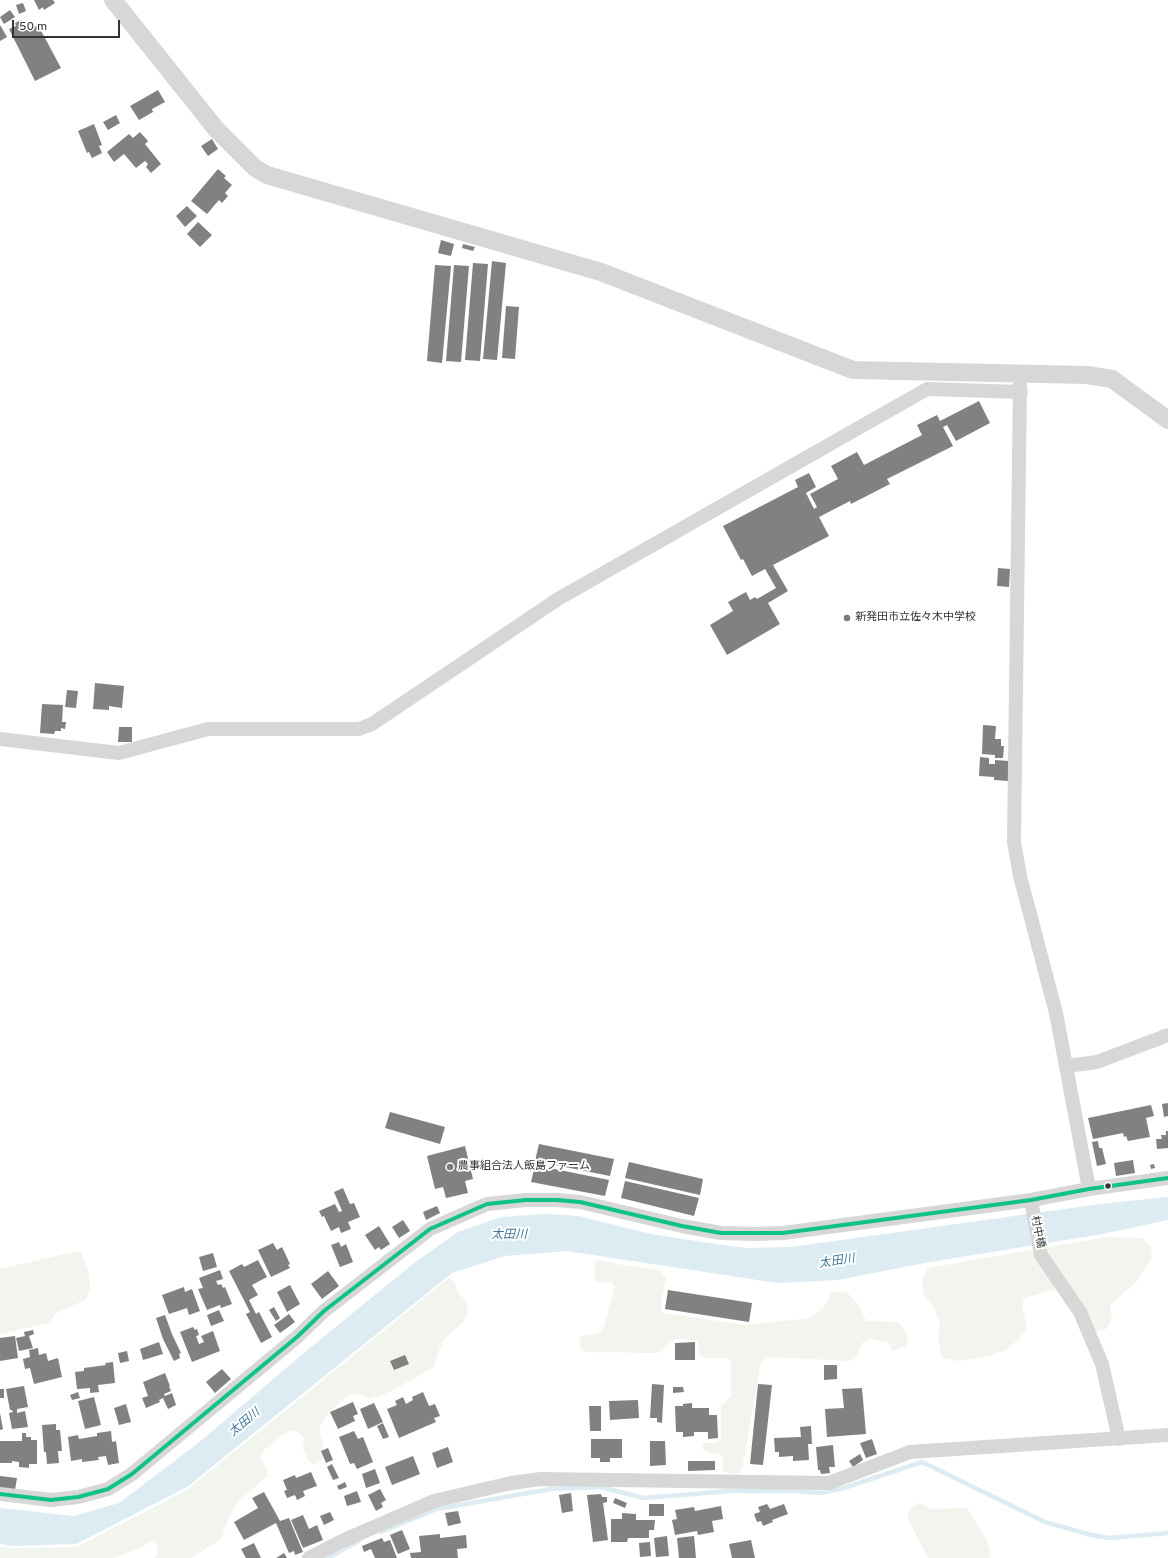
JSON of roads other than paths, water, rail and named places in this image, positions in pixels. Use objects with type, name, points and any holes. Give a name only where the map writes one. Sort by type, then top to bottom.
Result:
[{"type":"street","points":[[113,0],[216,129],[255,168],[267,175],[601,272],[853,370],[1087,375],[1112,379],[1168,420]]},
{"type":"street","points":[[1019,373],[1021,392],[1014,842],[1020,876],[1056,1013],[1089,1188]]},
{"type":"street","points":[[0,739],[119,753],[208,729],[359,730],[372,724],[558,599],[927,388],[1021,392]]},
{"type":"street","points":[[1066,1066],[1097,1062],[1168,1035]]},
{"type":"street","points":[[0,1494],[51,1500],[78,1497],[108,1489],[132,1474],[296,1337],[324,1311],[430,1229],[487,1204],[526,1200],[580,1202],[682,1226],[721,1233],[783,1233],[1032,1204],[1089,1188],[1168,1178]]},
{"type":"street","name":"村中橋","points":[[1032,1204],[1041,1255],[1080,1312],[1102,1364],[1119,1438]]},
{"type":"street","points":[[309,1558],[342,1541],[434,1501],[511,1483],[541,1479],[829,1483],[910,1452],[1168,1435]]},
{"type":"water","name":"太田川","points":[[1168,1197],[1168,1220],[1103,1234],[930,1262],[838,1280],[777,1283],[567,1251],[505,1256],[452,1273],[187,1487],[76,1544],[13,1546],[0,1544],[0,1508],[74,1516],[119,1503],[197,1444],[311,1347],[413,1264],[458,1232],[501,1217],[545,1214],[578,1216],[651,1234],[709,1243],[746,1248],[791,1247],[1100,1204]]},
{"type":"waterway","points":[[381,1532],[437,1509],[551,1489],[600,1487],[644,1498],[730,1491],[793,1491],[821,1493],[844,1488],[922,1462],[1045,1522],[1091,1535],[1109,1538],[1168,1533]]},
{"type":"waterway","points":[[328,1558],[359,1541]]},
{"type":"place","name":"新発田市立佐々木中学校","points":[[847,618]]},
{"type":"place","name":"農事組合法人飯島ファーム","points":[[450,1167]]}]
